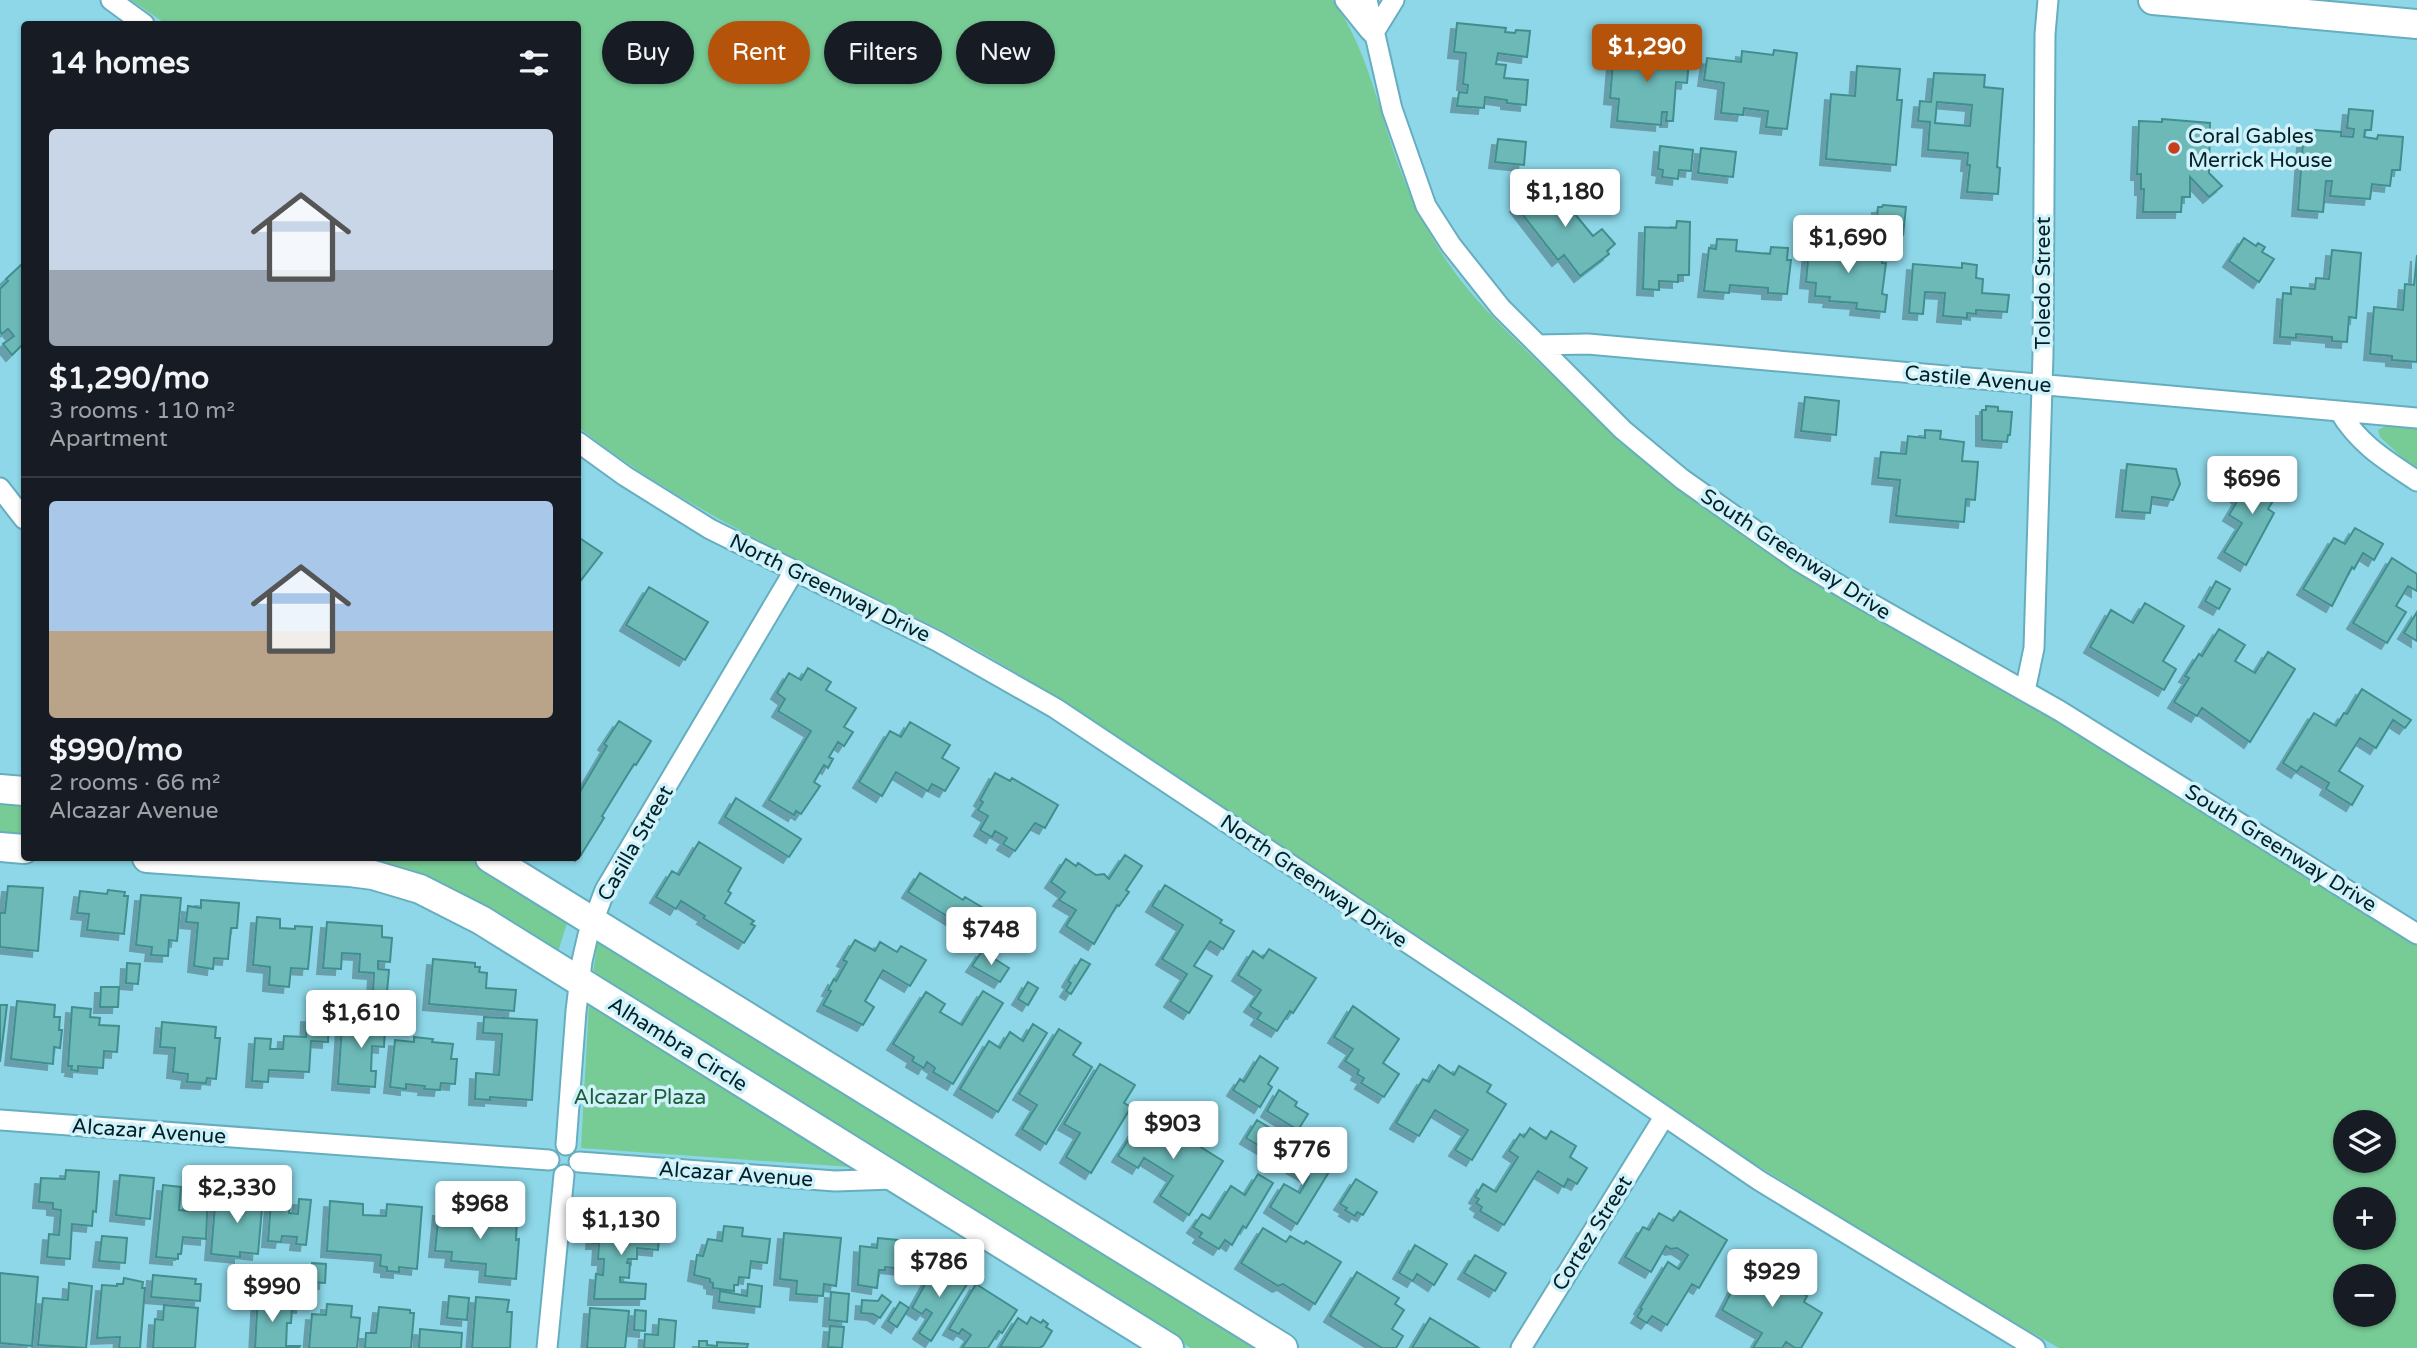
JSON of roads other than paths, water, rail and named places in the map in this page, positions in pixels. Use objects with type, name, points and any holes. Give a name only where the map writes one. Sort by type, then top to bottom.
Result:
[{"type":"street","points":[[111,0],[140,21]]},
{"type":"street","points":[[1345,0],[1373,34],[1394,0]]},
{"type":"street","name":"South Greenway Drive","points":[[1367,0],[1392,109],[1426,206],[1451,246],[1482,286],[1623,430],[1682,479],[1742,522],[1854,594],[2113,743],[2417,933]]},
{"type":"street","name":"Toledo Street","points":[[2025,691],[2034,648],[2042,384],[2045,34],[2048,0]]},
{"type":"street","points":[[2153,0],[2417,24]]},
{"type":"street","name":"Castile Avenue","points":[[1538,345],[1588,344],[2417,418]]},
{"type":"street","points":[[2339,411],[2351,431],[2365,445],[2417,481]]},
{"type":"street","name":"North Greenway Drive","points":[[581,444],[683,513],[937,641],[1055,708],[1760,1181],[2035,1348]]},
{"type":"street","points":[[0,488],[21,515]]},
{"type":"street","name":"Casilla Street","points":[[566,1145],[579,982],[593,919],[605,890],[794,571]]},
{"type":"street","points":[[0,789],[21,791]]},
{"type":"street","points":[[0,848],[21,849]]},
{"type":"street","name":"Alhambra Circle","points":[[248,861],[350,864],[440,898],[481,920],[1169,1348]]},
{"type":"street","points":[[495,861],[593,919],[1283,1348]]},
{"type":"street","name":"Cortez Street","points":[[1521,1348],[1664,1117]]},
{"type":"street","name":"Alcazar Avenue","points":[[0,1120],[549,1160]]},
{"type":"street","points":[[566,1145],[576,1152],[579,1162],[572,1173],[564,1175],[553,1171],[549,1160],[554,1149],[566,1145]]},
{"type":"street","name":"Alcazar Avenue","points":[[579,1162],[835,1181],[894,1179]]},
{"type":"street","points":[[547,1348],[564,1175]]},
{"type":"place","name":"Coral Gables Merrick House","points":[[2174,148]]},
{"type":"park label","name":"Alcazar Plaza","points":[[640,1097]]}]
